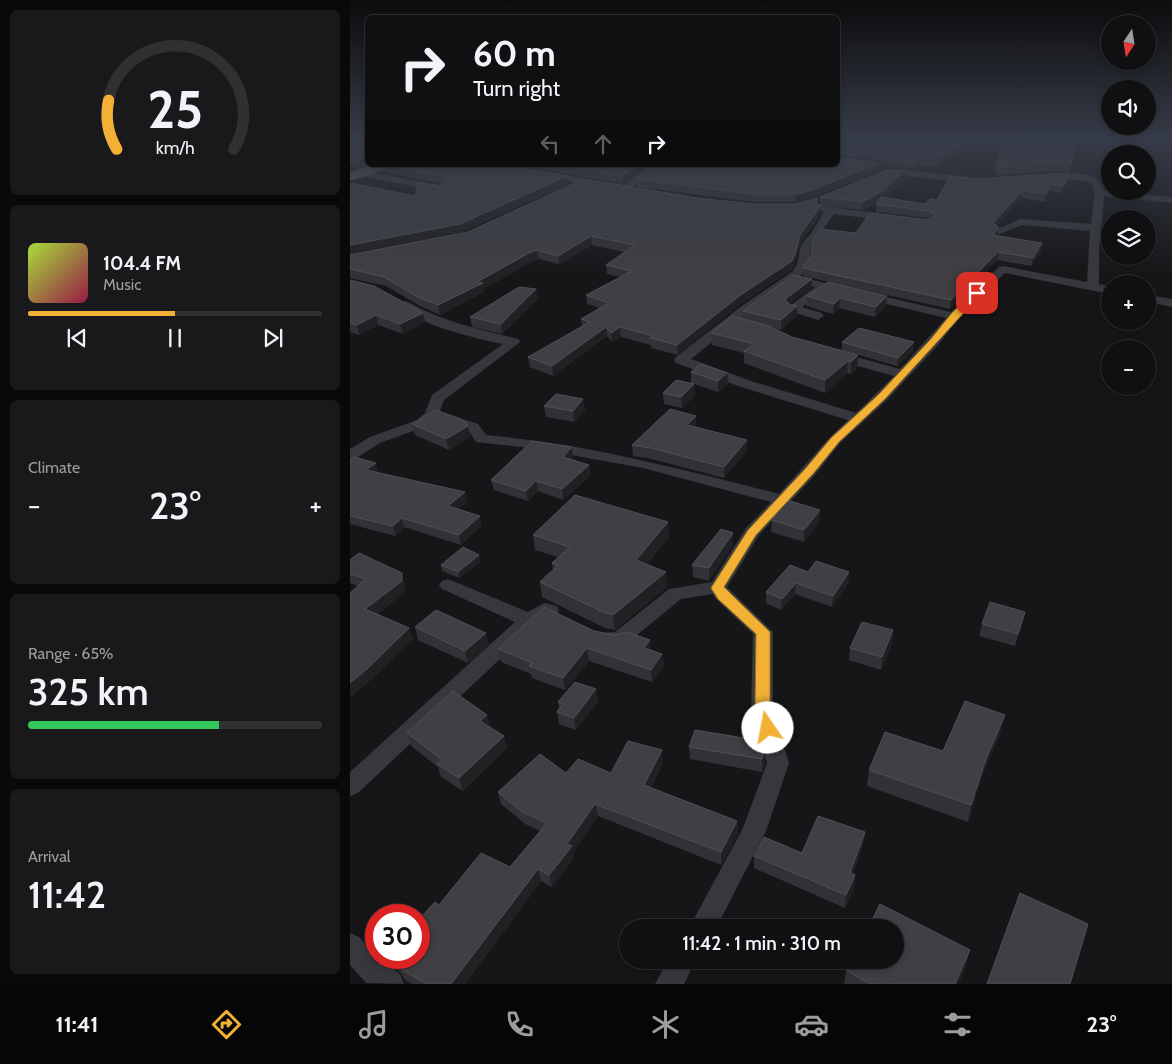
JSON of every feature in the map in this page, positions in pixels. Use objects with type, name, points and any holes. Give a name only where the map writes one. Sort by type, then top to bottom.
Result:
[{"type":"street","points":[[407,184],[442,190]]},
{"type":"street","points":[[572,188],[580,184]]},
{"type":"street","points":[[594,184],[621,189],[629,184]]},
{"type":"street","points":[[1096,184],[1100,192],[1092,264],[1101,286]]},
{"type":"street","points":[[1100,192],[1172,200]]},
{"type":"street","points":[[820,204],[897,220]]},
{"type":"street","points":[[820,204],[827,219],[806,246],[803,264],[797,274],[729,322],[680,360],[746,384],[859,419]]},
{"type":"street","points":[[999,231],[1020,222],[1095,228]]},
{"type":"street","points":[[718,588],[752,532],[809,472],[835,440],[859,419],[933,342],[954,316],[1003,269],[1101,288]]},
{"type":"street","points":[[791,278],[954,316]]},
{"type":"street","points":[[818,316],[792,308],[827,285]]},
{"type":"street","points":[[350,456],[375,440],[422,424],[432,415],[438,398],[514,342],[477,335],[445,324],[415,311],[397,300]]},
{"type":"street","points":[[1156,300],[1172,303]]},
{"type":"street","points":[[729,322],[746,326]]},
{"type":"street","points":[[821,351],[903,374]]},
{"type":"street","points":[[432,415],[440,415],[473,428],[481,439],[538,444],[644,464],[782,500]]},
{"type":"street","points":[[448,584],[529,620]]},
{"type":"street","points":[[591,630],[608,638],[619,639],[676,593],[718,588]]},
{"type":"street","points":[[707,919],[754,831],[778,763],[762,711],[763,632],[723,595],[718,588]]},
{"type":"street","points":[[350,786],[529,620],[544,610],[566,618]]},
{"type":"street","points":[[350,946],[376,974],[390,984]]},
{"type":"street","points":[[669,984],[678,969]]},
{"type":"building","points":[[350,184],[415,196],[418,184],[440,186],[442,184],[549,184],[460,224],[350,245]]},
{"type":"building","points":[[573,184],[613,184],[697,198],[754,204],[795,204],[817,198],[817,204],[821,205],[800,235],[792,261],[742,294],[677,345],[620,327],[611,333],[606,327],[552,366],[528,357],[590,322],[581,319],[609,303],[586,295],[632,271],[606,265],[635,245],[591,236],[558,256],[537,250],[477,282],[483,283],[438,305],[418,297],[384,277],[350,269],[350,255],[468,232]]},
{"type":"building","points":[[675,184],[827,184],[795,194],[754,194]]},
{"type":"building","points":[[853,184],[891,184],[863,202],[820,197]]},
{"type":"building","points":[[946,184],[1064,184],[1063,186],[1051,184],[1046,194],[1022,191],[993,223],[999,228],[993,235],[1042,243],[1033,258],[998,252],[951,300],[803,268],[811,256],[813,239],[820,229],[856,233],[870,213],[930,220],[936,215],[929,211],[876,204],[881,197],[925,204],[930,199],[937,200]]},
{"type":"building","points":[[793,275],[812,279],[785,299],[789,304],[797,306],[781,320],[743,311]]},
{"type":"building","points":[[350,280],[374,286],[423,313],[400,324],[376,315],[357,325],[350,323]]},
{"type":"building","points":[[828,282],[887,296],[876,307],[840,298],[834,304],[807,296]]},
{"type":"building","points":[[519,287],[536,289],[501,324],[470,317]]},
{"type":"building","points":[[732,316],[766,325],[792,337],[858,355],[825,380],[744,351],[754,344],[711,333]]},
{"type":"building","points":[[859,328],[914,342],[898,358],[842,342]]},
{"type":"building","points":[[701,364],[727,373],[718,381],[691,372]]},
{"type":"building","points":[[676,380],[694,384],[681,397],[663,393]]},
{"type":"building","points":[[556,394],[583,399],[573,411],[544,406]]},
{"type":"building","points":[[670,409],[696,416],[687,425],[747,440],[724,467],[651,448],[632,445]]},
{"type":"building","points":[[436,410],[464,421],[468,426],[446,439],[412,424]]},
{"type":"building","points":[[532,441],[572,447],[563,457],[589,465],[562,489],[536,481],[526,491],[491,480]]},
{"type":"building","points":[[354,457],[376,463],[366,470],[465,492],[448,506],[480,516],[459,535],[402,518],[393,526],[350,516],[350,460]]},
{"type":"building","points":[[575,495],[668,522],[636,560],[666,572],[613,615],[540,582],[558,565],[552,563],[570,547],[533,535]]},
{"type":"building","points":[[787,500],[820,510],[804,530],[772,520]]},
{"type":"building","points":[[721,529],[733,533],[709,568],[692,565]]},
{"type":"building","points":[[463,547],[479,555],[458,572],[441,565]]},
{"type":"building","points":[[359,553],[402,573],[402,581],[365,609],[409,628],[350,683],[350,593],[366,579],[350,574],[350,560]]},
{"type":"building","points":[[816,561],[849,572],[833,596],[796,583],[782,599],[766,592],[790,565],[808,572]]},
{"type":"building","points":[[990,602],[1025,612],[1018,634],[982,624]]},
{"type":"building","points":[[544,607],[594,631],[615,635],[627,632],[650,640],[644,648],[662,654],[651,670],[587,648],[563,678],[529,666],[532,663],[498,649]]},
{"type":"building","points":[[436,610],[486,633],[465,651],[415,627]]},
{"type":"building","points":[[862,622],[893,630],[882,657],[850,648]]},
{"type":"building","points":[[575,682],[596,689],[574,718],[557,712],[563,704],[558,702]]},
{"type":"building","points":[[453,691],[487,715],[480,721],[504,736],[459,778],[437,764],[442,760],[407,733]]},
{"type":"building","points":[[965,701],[1005,715],[986,759],[971,805],[869,770],[885,732],[943,751]]},
{"type":"building","points":[[695,730],[762,741],[765,750],[762,759],[689,747]]},
{"type":"building","points":[[628,741],[662,750],[644,785],[737,821],[721,852],[595,804],[567,844],[572,846],[549,875],[538,869],[451,984],[426,984],[402,969],[430,969],[430,907],[435,902],[439,905],[481,853],[510,867],[547,823],[522,812],[498,792],[540,754],[566,773],[578,759],[611,773]]},
{"type":"building","points":[[818,816],[865,832],[850,873],[855,875],[846,895],[754,856],[764,837],[802,853]]},
{"type":"building","points":[[1020,893],[1088,924],[1070,984],[987,984]]},
{"type":"building","points":[[880,904],[970,950],[955,984],[870,984],[846,970],[904,969],[904,919],[872,919]]},
{"type":"route","points":[[768,728],[762,711],[763,632],[723,595],[718,588],[752,532],[809,472],[835,440],[882,397],[977,293]]}]
